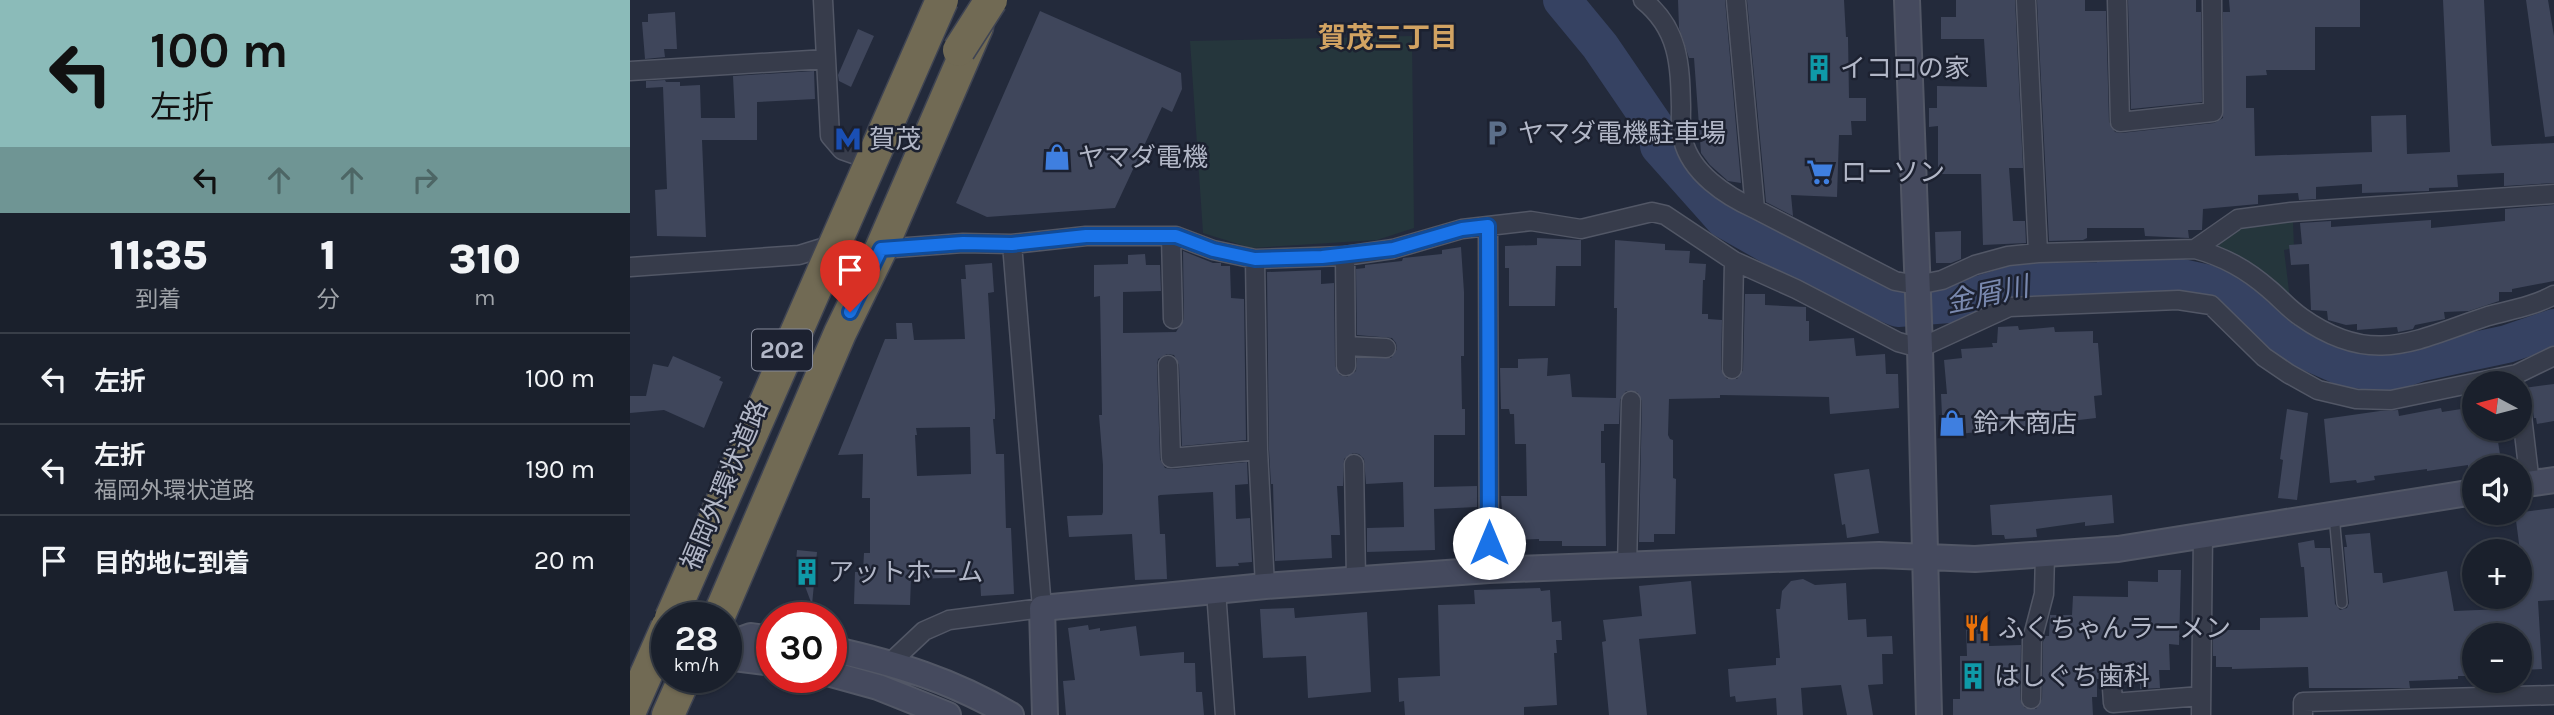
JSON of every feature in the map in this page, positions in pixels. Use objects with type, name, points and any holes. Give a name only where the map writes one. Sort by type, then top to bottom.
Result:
[{"type":"highway","name":"福岡外環状道路","points":[[630,701],[710,521],[825,247],[935,0]]},
{"type":"highway","points":[[678,602],[942,0]]},
{"type":"highway","points":[[718,602],[981,0]]},
{"type":"highway","name":"福岡外環状道路","points":[[725,602],[840,333],[881,249],[990,0]]},
{"type":"highway","points":[[959,50],[990,0]]},
{"type":"highway","points":[[630,711],[651,663]]},
{"type":"highway","points":[[668,715],[678,693]]},
{"type":"highway","points":[[676,715],[685,693]]},
{"type":"street","points":[[823,0],[830,136],[842,150],[866,158]]},
{"type":"street","points":[[1643,0],[1670,29],[1680,73],[1683,140],[1692,160],[1709,180],[1733,199],[1895,281],[1917,285],[1942,280],[1975,265],[2008,256],[2195,249],[2241,266],[2298,315],[2326,334],[2354,343],[2378,346],[2397,346],[2434,337],[2554,295]]},
{"type":"street","points":[[1736,0],[1755,209]]},
{"type":"street","points":[[1907,0],[1927,557],[1929,715]]},
{"type":"street","points":[[2026,0],[2038,253]]},
{"type":"street","points":[[2116,0],[2120,122],[2213,112],[2212,0]]},
{"type":"street","points":[[630,71],[826,60]]},
{"type":"street","points":[[2195,249],[2238,219],[2291,212],[2554,194]]},
{"type":"street","points":[[881,249],[963,243],[1012,244],[1086,236],[1176,236],[1213,250],[1255,259],[1345,256],[1393,249],[1462,229],[1531,221],[1581,229],[1652,212],[1665,215],[1734,261],[1796,289],[1898,342],[1920,348],[2008,307],[2178,300],[2211,305],[2264,356],[2318,390],[2356,399],[2390,400],[2462,388]]},
{"type":"street","points":[[1488,226],[1489,570]]},
{"type":"street","points":[[1171,236],[1172,319]]},
{"type":"street","points":[[1012,244],[1042,608],[1045,715]]},
{"type":"street","points":[[630,267],[799,255],[825,247]]},
{"type":"street","points":[[1345,256],[1346,366]]},
{"type":"street","points":[[1255,259],[1258,450],[1265,586]]},
{"type":"street","points":[[1732,369],[1734,261]]},
{"type":"street","points":[[1346,346],[1386,348]]},
{"type":"street","points":[[2531,371],[2554,356]]},
{"type":"street","points":[[1168,365],[1171,458],[1258,450]]},
{"type":"street","points":[[1627,566],[1631,401]]},
{"type":"street","points":[[2528,441],[2535,483]]},
{"type":"street","points":[[1354,464],[1356,579]]},
{"type":"street","points":[[891,662],[924,631],[949,620],[1042,608],[1265,586],[1489,570],[1879,555],[1975,559],[2118,549],[2462,494]]},
{"type":"street","points":[[2201,715],[2203,534]]},
{"type":"street","points":[[2031,699],[2032,639],[2044,594],[2045,554]]},
{"type":"street","points":[[1216,591],[1225,715]]},
{"type":"street","points":[[847,652],[891,662],[970,692],[1011,715]]},
{"type":"street","points":[[847,678],[878,687],[948,715]]},
{"type":"street","points":[[2112,688],[2113,704],[2201,696]]},
{"type":"street","points":[[2303,715],[2303,702],[2554,695]]},
{"type":"lane","points":[[2334,514],[2342,603]]},
{"type":"shaded area","points":[[1412,36],[1414,228],[1377,240],[1251,248],[1203,233],[1190,41]]},
{"type":"shaded area","points":[[2293,222],[2294,248],[2284,250],[2290,299],[2218,246],[2234,229]]},
{"type":"building","points":[[1678,0],[1725,0],[1741,183],[1728,181],[1701,153],[1694,58],[1689,58],[1679,28]]},
{"type":"building","points":[[1747,0],[1844,0],[1848,37],[1849,98],[1866,98],[1866,121],[1851,121],[1852,135],[1839,135],[1837,197],[1791,195],[1793,216],[1766,202]]},
{"type":"building","points":[[1956,0],[2015,0],[2023,168],[2009,168],[2013,221],[2025,221],[2026,243],[1983,245],[1981,174],[1938,174],[1938,126],[1929,127],[1929,108],[1937,108],[1937,86],[1987,87],[1984,39],[1941,39],[1941,17],[1956,17]]},
{"type":"building","points":[[2037,0],[2085,0],[2085,11],[2106,11],[2109,122],[2115,132],[2121,133],[2214,123],[2223,118],[2223,12],[2230,12],[2229,0],[2360,0],[2360,27],[2315,27],[2315,70],[2266,70],[2267,75],[2246,76],[2246,108],[2254,108],[2255,156],[2372,152],[2371,116],[2406,115],[2407,154],[2450,152],[2443,0],[2484,0],[2492,146],[2554,143],[2554,183],[2504,186],[2504,173],[2457,175],[2458,187],[2429,188],[2429,191],[2362,193],[2362,184],[2316,187],[2316,199],[2299,200],[2298,193],[2258,195],[2258,204],[2203,209],[2202,230],[2188,230],[2189,238],[2145,236],[2144,228],[2087,228],[2087,238],[2083,240],[2049,241]]},
{"type":"building","points":[[2128,0],[2196,0],[2196,12],[2201,12],[2202,102],[2131,109]]},
{"type":"building","points":[[2526,0],[2548,0],[2554,36],[2554,136],[2545,137]]},
{"type":"building","name":"ヤマダ電機","points":[[1040,11],[1181,73],[1182,89],[1172,112],[1162,107],[1115,208],[987,217],[956,203]]},
{"type":"building","points":[[675,12],[677,49],[664,49],[665,57],[645,59],[642,22],[648,22],[648,14]]},
{"type":"building","points":[[858,29],[874,36],[851,87],[839,81],[838,75]]},
{"type":"building","points":[[814,71],[815,99],[757,102],[757,140],[702,140],[706,237],[657,236],[655,190],[667,189],[663,87],[646,88],[646,81],[680,82],[680,86],[700,85],[701,118],[735,118],[733,76]]},
{"type":"building","points":[[2554,205],[2554,281],[2512,289],[2512,292],[2499,292],[2499,301],[2469,311],[2444,312],[2445,319],[2415,325],[2413,329],[2398,332],[2397,327],[2357,330],[2357,324],[2346,325],[2328,320],[2327,311],[2311,310],[2309,264],[2291,265],[2289,245],[2302,244],[2300,223],[2331,221],[2331,227],[2431,220],[2431,228],[2505,221],[2505,209]]},
{"type":"building","points":[[1961,231],[1961,259],[1951,263],[1936,263],[1935,232]]},
{"type":"building","points":[[1537,238],[1581,240],[1581,266],[1556,266],[1555,306],[1509,306],[1509,268],[1505,268],[1505,246],[1537,245]]},
{"type":"building","points":[[1615,240],[1665,244],[1665,250],[1690,251],[1689,263],[1706,264],[1702,314],[1708,314],[1708,319],[1722,320],[1721,369],[1727,379],[1737,379],[1743,370],[1745,294],[1765,294],[1765,305],[1806,307],[1809,341],[1854,338],[1856,356],[1885,354],[1886,374],[1898,374],[1899,408],[1830,414],[1829,397],[1720,395],[1720,398],[1669,399],[1668,435],[1673,440],[1673,478],[1676,479],[1675,534],[1654,534],[1654,542],[1639,542],[1642,401],[1637,392],[1626,391],[1620,400],[1619,424],[1604,424],[1604,431],[1601,431],[1601,463],[1605,463],[1606,546],[1562,546],[1562,541],[1539,539],[1504,540],[1501,496],[1527,496],[1526,444],[1515,444],[1514,414],[1510,414],[1509,409],[1501,409],[1500,368],[1518,368],[1518,359],[1548,358],[1547,376],[1570,374],[1572,397],[1616,398]]},
{"type":"building","points":[[1461,247],[1464,292],[1462,409],[1465,409],[1465,435],[1434,435],[1434,487],[1477,486],[1477,507],[1434,509],[1435,550],[1367,552],[1367,528],[1404,527],[1403,482],[1366,484],[1364,459],[1353,453],[1344,459],[1343,486],[1337,486],[1340,535],[1331,535],[1332,558],[1275,561],[1273,484],[1269,450],[1267,272],[1321,270],[1321,284],[1334,283],[1335,366],[1340,375],[1347,377],[1356,371],[1357,358],[1391,358],[1397,349],[1392,338],[1357,335],[1356,269],[1365,268],[1365,265],[1402,261],[1403,258],[1442,254],[1442,250]]},
{"type":"building","points":[[1183,251],[1213,263],[1221,263],[1221,266],[1230,266],[1231,298],[1244,299],[1246,440],[1182,446],[1179,365],[1174,355],[1167,354],[1158,359],[1157,365],[1160,459],[1165,468],[1172,469],[1247,462],[1248,484],[1235,485],[1236,519],[1250,518],[1252,562],[1238,563],[1239,566],[1216,567],[1213,492],[1160,495],[1160,534],[1165,534],[1167,579],[1135,580],[1132,534],[1069,537],[1067,516],[1102,515],[1103,512],[1099,415],[1102,415],[1100,296],[1094,297],[1094,265],[1128,264],[1128,255],[1145,254],[1146,265],[1160,265],[1161,291],[1123,292],[1123,333],[1176,332],[1184,319]]},
{"type":"building","points":[[992,263],[994,292],[988,293],[995,409],[993,419],[996,454],[1004,454],[1006,528],[1011,528],[1014,594],[981,596],[980,577],[911,579],[910,605],[854,604],[855,572],[863,572],[864,553],[870,553],[870,498],[862,498],[863,454],[838,455],[885,339],[897,339],[896,323],[912,323],[914,340],[965,339],[961,279],[966,279],[965,265]],"holes":[[[970,427],[971,474],[917,476],[916,428]]]},
{"type":"building","points":[[2018,326],[2019,330],[2054,327],[2055,332],[2093,331],[2093,343],[2098,343],[2102,395],[2094,396],[2096,418],[1943,436],[1941,394],[1947,394],[1944,360],[1962,358],[1961,349],[1993,347],[1992,343],[1997,343],[1998,327]]},
{"type":"building","points":[[673,356],[721,377],[719,380],[723,382],[704,428],[664,410],[630,413],[630,396],[646,396],[653,364],[668,367]]},
{"type":"building","points":[[2554,384],[2554,421],[2537,424],[2532,404],[2532,387]]},
{"type":"building","points":[[2441,408],[2442,412],[2462,409],[2462,441],[2498,441],[2500,455],[2462,455],[2462,466],[2374,476],[2375,480],[2357,483],[2356,480],[2330,483],[2324,419],[2380,411],[2398,410],[2399,416]]},
{"type":"building","points":[[2287,409],[2308,413],[2297,500],[2278,498]]},
{"type":"building","points":[[1869,469],[1879,533],[1847,538],[1845,524],[1842,525],[1834,474]]},
{"type":"building","points":[[2112,495],[2114,523],[2085,526],[2085,522],[2036,529],[2037,537],[2005,539],[2004,535],[1992,535],[1990,505]]},
{"type":"building","points":[[2554,508],[2554,600],[2538,601],[2542,669],[2532,670],[2532,623],[2462,623],[2462,676],[2458,676],[2458,679],[2409,681],[2410,688],[2309,688],[2308,667],[2216,667],[2213,636],[2218,636],[2218,630],[2260,630],[2260,618],[2308,617],[2304,567],[2301,567],[2298,543],[2314,540],[2315,548],[2330,548],[2335,604],[2340,610],[2347,608],[2349,603],[2345,535],[2370,533],[2374,573],[2382,573],[2383,583],[2447,571],[2454,611],[2532,609],[2532,539],[2518,539],[2517,525],[2532,525],[2532,511]]},
{"type":"building","name":"アットホーム","points":[[797,550],[817,552],[812,602],[811,602],[796,562]]},
{"type":"building","points":[[2158,570],[2181,570],[2179,645],[2169,644],[2170,670],[2159,670],[2160,688],[2140,689],[2140,684],[2132,684],[2132,678],[2097,679],[2097,697],[2092,697],[2093,715],[1953,715],[1953,699],[1960,699],[1960,656],[1967,656],[1966,626],[1989,626],[1989,646],[2021,645],[2020,699],[2025,708],[2036,709],[2042,699],[2043,642],[2045,636],[2049,636],[2050,615],[2072,615],[2073,596],[2128,597],[2128,581],[2158,582]]},
{"type":"building","points":[[1803,579],[1815,585],[1846,583],[1848,620],[1866,619],[1867,637],[1892,636],[1893,654],[1882,654],[1883,684],[1868,685],[1873,715],[1847,715],[1841,685],[1801,688],[1803,715],[1777,715],[1776,698],[1736,702],[1735,696],[1730,697],[1728,669],[1776,665],[1776,658],[1780,658],[1776,609],[1780,609],[1782,591],[1791,581]]},
{"type":"building","points":[[1691,581],[1696,634],[1639,639],[1647,715],[1609,715],[1602,642],[1606,641],[1603,620],[1642,616],[1639,586]]},
{"type":"building","points":[[1540,588],[1541,591],[1550,590],[1552,622],[1561,621],[1562,640],[1556,640],[1557,653],[1554,653],[1557,705],[1524,707],[1524,715],[1405,715],[1404,701],[1399,702],[1398,678],[1440,676],[1438,605],[1475,604],[1474,590]]},
{"type":"building","points":[[1294,608],[1295,618],[1367,612],[1371,692],[1308,698],[1306,656],[1263,658],[1260,609]]},
{"type":"building","points":[[1088,625],[1089,630],[1100,628],[1100,631],[1136,626],[1140,656],[1184,652],[1184,663],[1195,663],[1196,692],[1202,692],[1204,715],[1066,715],[1063,681],[1075,680],[1068,628]]},
{"type":"waterway","name":"金屑川","points":[[1562,0],[1600,46],[1658,131],[1659,146],[1724,219],[1837,283],[1898,308],[1949,304],[2022,282],[2173,276],[2223,287],[2282,340],[2345,368],[2390,373],[2418,363],[2507,344],[2554,328]]},
{"type":"place","name":"イコロの家","points":[[1819,68]]},
{"type":"place","name":"ヤマダ電機駐車場","points":[[1497,133]]},
{"type":"place","name":"賀茂","points":[[848,139]]},
{"type":"place","name":"ヤマダ電機","points":[[1057,157]]},
{"type":"place","name":"ローソン","points":[[1820,172]]},
{"type":"place","name":"鈴木商店","points":[[1952,423]]},
{"type":"place","name":"アットホーム","points":[[807,572]]},
{"type":"place","name":"ふくちゃんラーメン","points":[[1977,628]]},
{"type":"place","name":"はしぐち歯科","points":[[1973,676]]},
{"type":"district","name":"賀茂三丁目","points":[[1388,37]]},
{"type":"route","points":[[850,312],[881,249],[963,243],[1012,244],[1086,236],[1176,236],[1213,250],[1255,259],[1322,257],[1393,249],[1462,229],[1488,226],[1489,543]]}]
